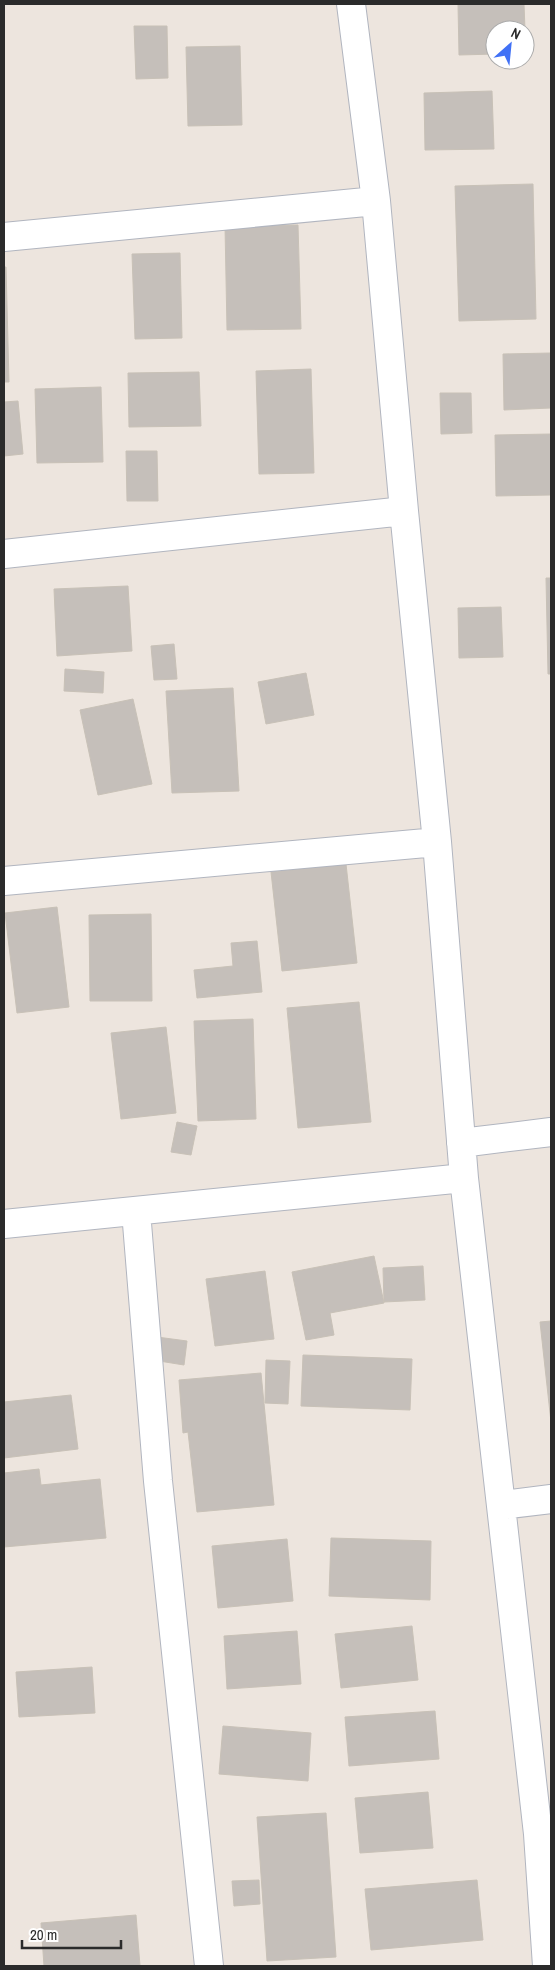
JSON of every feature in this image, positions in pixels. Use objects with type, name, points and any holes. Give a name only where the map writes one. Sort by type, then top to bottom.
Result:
[{"type":"street","points":[[351,4],[376,201],[437,842],[464,1178],[502,1505],[545,1833],[547,1966]]},
{"type":"street","points":[[4,237],[376,201]]},
{"type":"street","points":[[4,554],[404,510]]},
{"type":"street","points":[[4,881],[437,842]]},
{"type":"street","points":[[461,1143],[551,1132]]},
{"type":"street","points":[[4,1224],[464,1178]]},
{"type":"street","points":[[136,1211],[159,1491],[209,1966]]},
{"type":"street","points":[[502,1505],[551,1499]]},
{"type":"building","points":[[458,4],[524,4],[525,20],[485,20],[485,54],[459,55]]},
{"type":"building","points":[[134,26],[167,26],[168,78],[136,79]]},
{"type":"building","points":[[240,46],[242,125],[188,126],[186,47]]},
{"type":"building","points":[[492,91],[494,149],[425,150],[424,93]]},
{"type":"building","points":[[533,184],[536,319],[459,321],[455,186]]},
{"type":"building","points":[[298,225],[301,329],[227,330],[225,226]]},
{"type":"building","points":[[180,253],[182,338],[135,339],[132,254]]},
{"type":"building","points":[[4,267],[6,267],[9,382],[4,382]]},
{"type":"building","points":[[551,353],[551,408],[504,410],[503,354]]},
{"type":"building","points":[[311,369],[314,473],[259,474],[256,371]]},
{"type":"building","points":[[199,372],[201,426],[129,427],[128,373]]},
{"type":"building","points":[[101,387],[103,462],[37,463],[35,389]]},
{"type":"building","points":[[440,393],[471,393],[472,433],[441,434]]},
{"type":"building","points":[[18,401],[23,454],[4,456],[4,402]]},
{"type":"building","points":[[551,434],[551,495],[496,496],[495,435]]},
{"type":"building","points":[[126,451],[157,451],[158,501],[127,501]]},
{"type":"building","points":[[546,578],[551,578],[551,674],[548,674]]},
{"type":"building","points":[[128,586],[132,651],[57,656],[54,589]]},
{"type":"building","points":[[501,607],[503,657],[459,658],[458,608]]},
{"type":"building","points":[[174,644],[177,679],[154,680],[151,646]]},
{"type":"building","points":[[65,669],[104,672],[103,693],[64,691]]},
{"type":"building","points":[[306,673],[314,715],[266,724],[258,682]]},
{"type":"building","points":[[233,688],[239,791],[172,793],[166,691]]},
{"type":"building","points":[[133,699],[152,784],[98,795],[80,710]]},
{"type":"building","points":[[346,864],[357,963],[282,971],[271,872]]},
{"type":"building","points":[[57,907],[69,1007],[17,1013],[5,913]]},
{"type":"building","points":[[151,914],[152,1001],[90,1001],[89,915]]},
{"type":"building","points":[[257,941],[262,992],[197,998],[194,970],[233,966],[231,943]]},
{"type":"building","points":[[359,1002],[371,1122],[298,1128],[287,1008]]},
{"type":"building","points":[[253,1019],[256,1119],[198,1121],[194,1021]]},
{"type":"building","points":[[166,1027],[176,1113],[121,1119],[111,1033]]},
{"type":"building","points":[[177,1122],[197,1126],[191,1155],[171,1152]]},
{"type":"building","points":[[374,1256],[384,1303],[330,1313],[334,1335],[306,1340],[292,1272]]},
{"type":"building","points":[[423,1266],[425,1300],[384,1302],[383,1268]]},
{"type":"building","points":[[265,1271],[274,1339],[215,1346],[206,1279]]},
{"type":"building","points":[[551,1321],[551,1422],[540,1322]]},
{"type":"building","points":[[157,1337],[187,1341],[184,1365],[153,1360]]},
{"type":"building","points":[[303,1355],[412,1359],[410,1410],[301,1406]]},
{"type":"building","points":[[266,1360],[290,1361],[288,1404],[265,1403]]},
{"type":"building","points":[[261,1373],[274,1505],[197,1512],[188,1432],[183,1433],[179,1380]]},
{"type":"building","points":[[71,1395],[78,1449],[4,1458],[4,1402]]},
{"type":"building","points":[[39,1469],[41,1485],[100,1479],[106,1538],[4,1547],[4,1473]]},
{"type":"building","points":[[331,1538],[431,1541],[430,1600],[329,1596]]},
{"type":"building","points":[[287,1539],[293,1601],[218,1608],[212,1546]]},
{"type":"building","points":[[412,1626],[418,1680],[341,1688],[335,1634]]},
{"type":"building","points":[[297,1631],[301,1684],[227,1689],[224,1636]]},
{"type":"building","points":[[92,1667],[95,1713],[19,1717],[16,1672]]},
{"type":"building","points":[[435,1711],[439,1759],[349,1766],[345,1717]]},
{"type":"building","points":[[223,1726],[311,1733],[308,1781],[219,1774]]},
{"type":"building","points":[[428,1792],[433,1848],[360,1853],[355,1798]]},
{"type":"building","points":[[326,1813],[336,1957],[267,1961],[257,1817]]},
{"type":"building","points":[[259,1880],[260,1904],[234,1906],[232,1881]]},
{"type":"building","points":[[477,1880],[483,1940],[371,1950],[365,1889]]},
{"type":"building","points":[[136,1915],[140,1966],[44,1966],[41,1923]]}]
